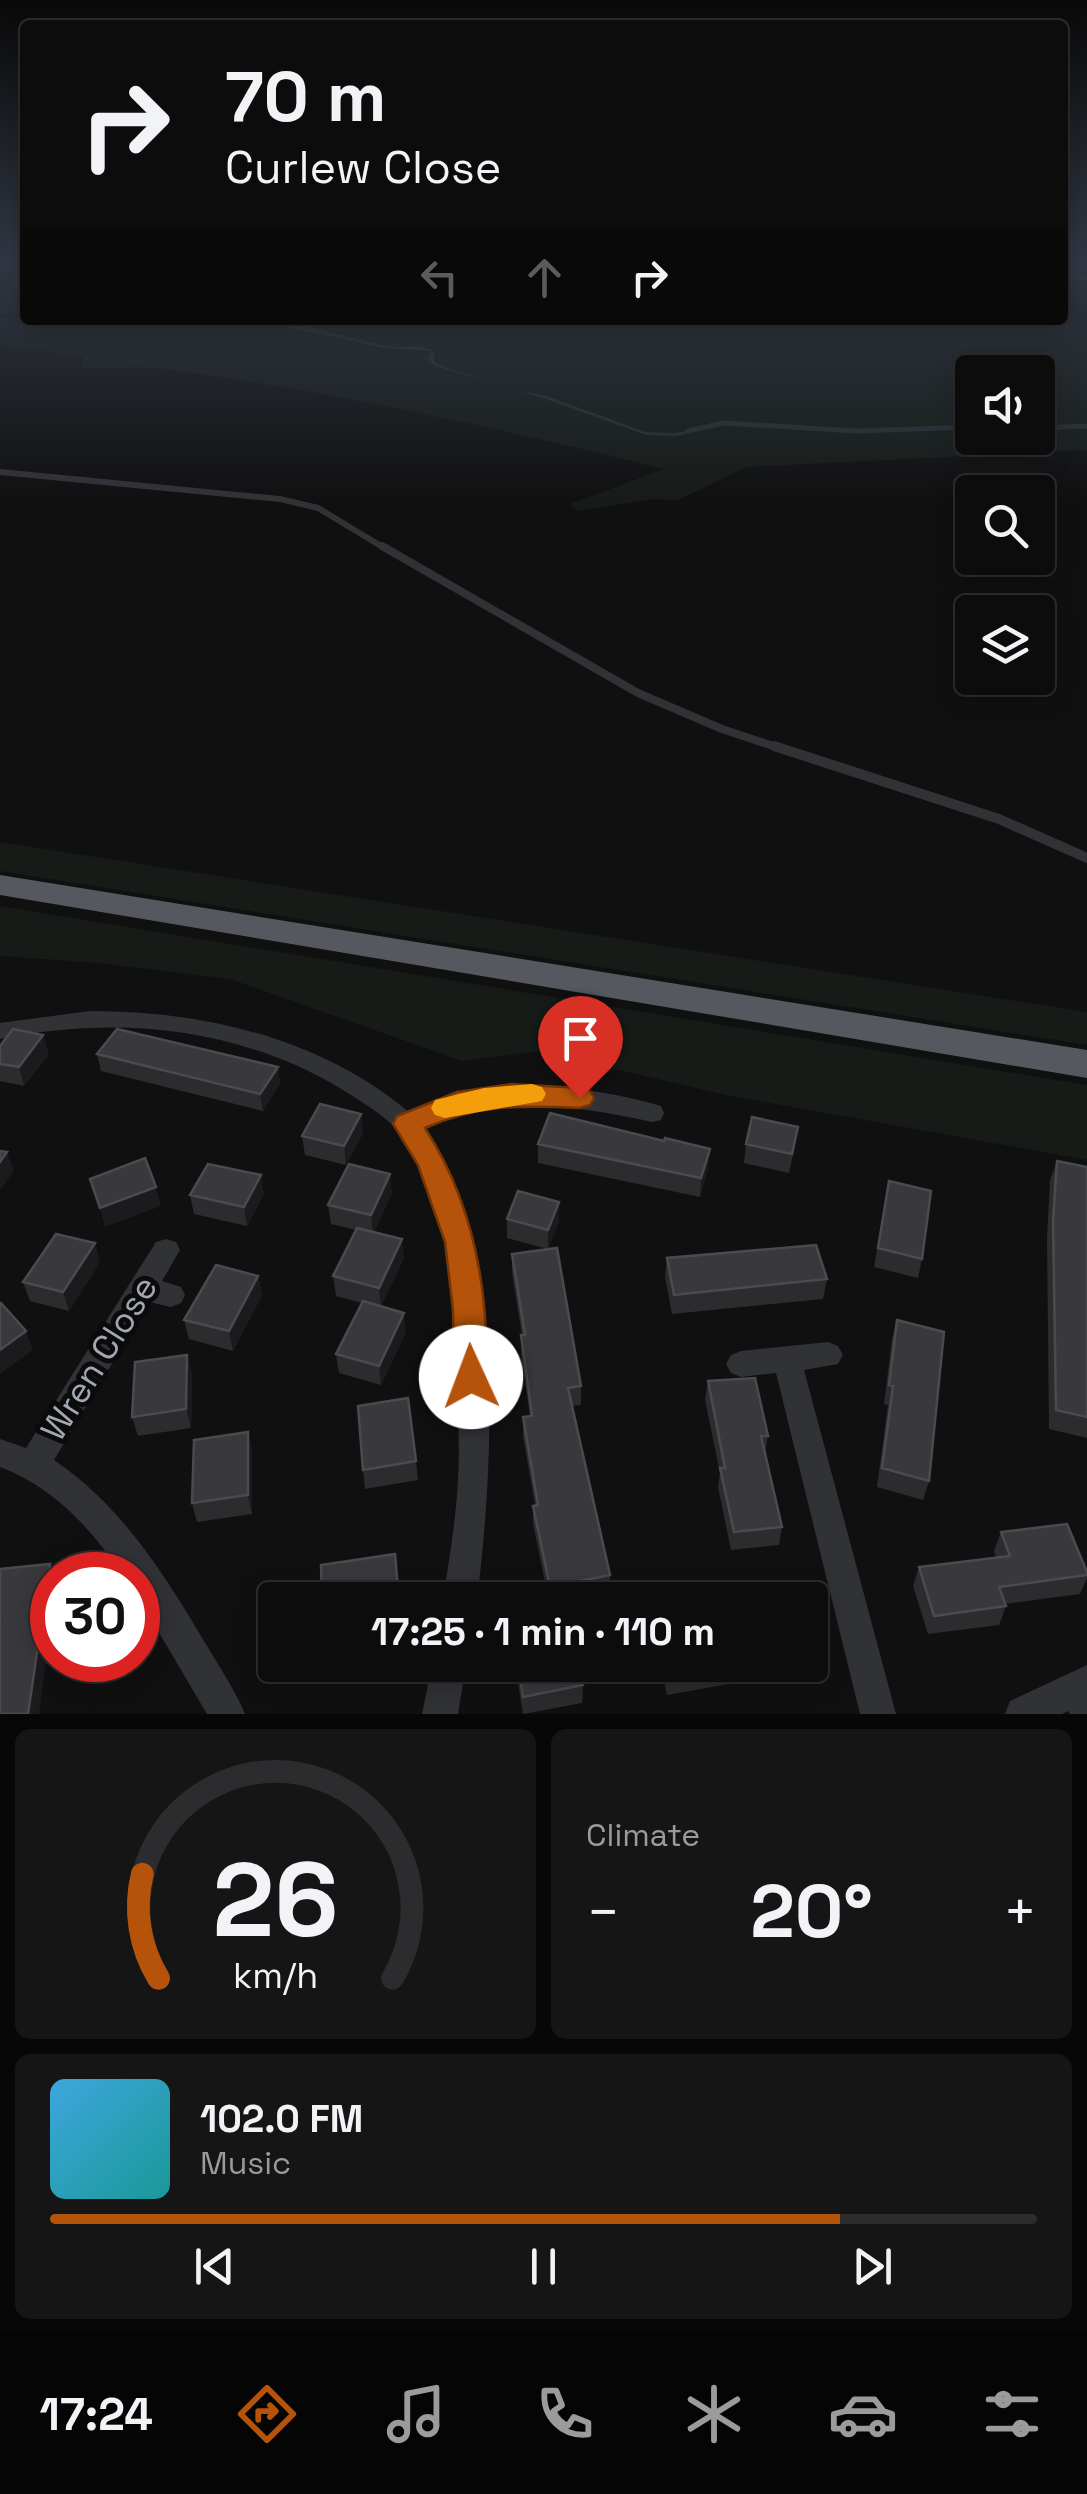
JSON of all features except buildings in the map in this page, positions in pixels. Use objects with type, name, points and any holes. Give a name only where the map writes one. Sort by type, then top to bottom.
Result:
[{"type":"highway","points":[[0,886],[1087,1064]]},
{"type":"street","points":[[0,1031],[35,1023],[112,1019],[177,1023],[226,1032],[288,1049],[346,1081],[408,1124],[432,1162],[460,1242],[469,1310],[474,1478],[462,1582]]},
{"type":"street","points":[[408,1124],[457,1103],[511,1094],[557,1094],[652,1113]]},
{"type":"street","points":[[608,1133],[618,1105]]},
{"type":"street","name":"Wren Close","points":[[32,1465],[156,1292],[166,1250]]},
{"type":"street","points":[[741,1364],[828,1355]]},
{"type":"street","points":[[787,1360],[878,1714]]},
{"type":"street","points":[[0,1453],[32,1465],[81,1498],[124,1546],[227,1714]]},
{"type":"street","points":[[440,1714],[446,1682]]},
{"type":"street","points":[[1023,1714],[1083,1694]]},
{"type":"lane","points":[[0,472],[280,499],[318,508],[348,523],[415,568],[638,693],[722,729],[999,818],[1087,858]]},
{"type":"shaded area","points":[[0,342],[357,342],[432,352],[435,366],[506,387],[439,365],[433,350],[370,342],[1087,342],[1087,450],[1055,452],[1055,355],[955,355],[955,455],[987,455],[746,467],[676,501],[655,499],[578,511],[570,504],[664,469],[352,399],[163,369],[80,368],[84,357]],"holes":[[[521,391],[544,395],[646,432],[675,433],[697,428],[690,433],[646,435]]]},
{"type":"shaded area","points":[[357,342],[424,348],[435,352],[434,360],[439,365],[506,387],[435,366],[428,361],[431,351]]},
{"type":"shaded area","points":[[521,391],[544,395],[646,432],[675,433],[721,424],[678,436],[646,435]]},
{"type":"shaded area","points":[[0,842],[1087,1012],[1087,1045],[0,871]]},
{"type":"shaded area","points":[[0,906],[1087,1085],[1087,1160],[726,1095],[538,1051],[462,1061],[230,979],[0,956]]},
{"type":"waterway","points":[[688,431],[723,423],[857,431],[955,428]]},
{"type":"waterway","points":[[1055,427],[1087,426]]},
{"type":"slow traffic","points":[[445,1108],[484,1098],[532,1094]]},
{"type":"route","points":[[471,1377],[469,1310],[460,1242],[432,1162],[408,1124],[457,1103],[511,1094],[580,1098]]}]
